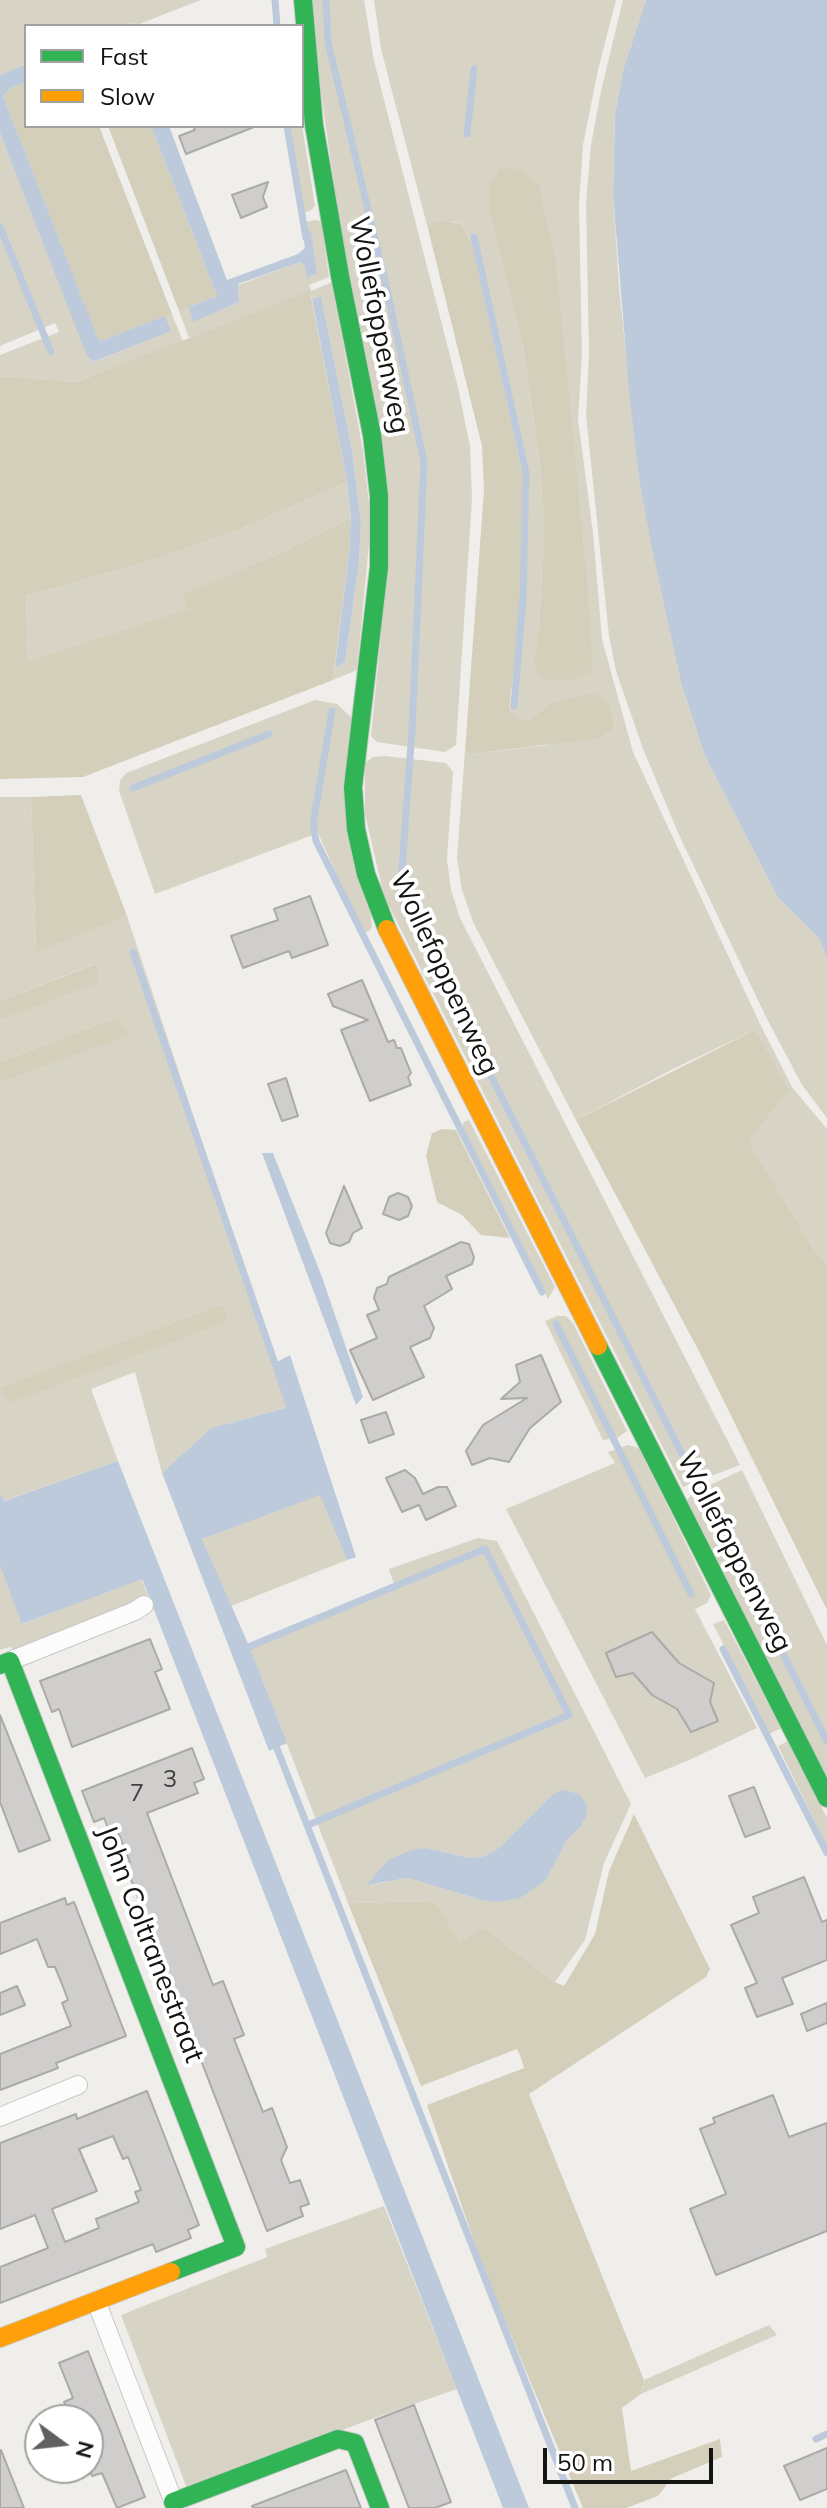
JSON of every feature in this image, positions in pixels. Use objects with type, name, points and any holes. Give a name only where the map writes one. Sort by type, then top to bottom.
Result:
[{"type":"street","name":"Wollefoppenweg","points":[[303,0],[314,125],[372,435],[379,496],[379,567],[353,787],[356,829],[366,874],[385,925],[410,976],[827,1798]]},
{"type":"street","points":[[5,1663],[144,1605]]},
{"type":"street","name":"John Coltranestraat","points":[[5,1663],[236,2247],[96,2301]]},
{"type":"street","points":[[0,2117],[78,2085]]},
{"type":"street","points":[[0,2338],[96,2301],[174,2505],[338,2439],[355,2443],[380,2508]]},
{"type":"shaded area","points":[[0,0],[201,0],[139,24],[24,24],[24,65],[0,75]]},
{"type":"shaded area","points":[[308,0],[364,0],[374,61],[457,383],[470,446],[472,498],[456,745],[445,752],[377,742],[371,736],[388,565]]},
{"type":"shaded area","points":[[374,0],[616,0],[583,145],[579,204],[582,355],[578,419],[593,533],[602,639],[633,752],[792,1087],[827,1129],[827,1266],[747,1140],[788,1090],[755,1030],[576,1120],[473,922],[462,890],[457,858],[465,751],[472,754],[548,745],[548,705],[529,720],[519,719],[509,710],[523,477],[472,243],[461,224],[455,222],[435,222],[428,229],[381,49]],"holes":[[[490,215],[567,385],[586,565],[533,663],[539,627],[544,528],[540,464],[523,346]]]},
{"type":"shaded area","points":[[623,0],[646,0],[624,67],[615,114],[613,195],[639,479],[681,683],[705,756],[778,898],[819,938],[827,958],[827,1118],[802,1085],[767,1019],[679,835],[643,749],[616,671],[609,636],[586,415],[589,354],[586,202],[591,145]]},
{"type":"shaded area","points":[[24,83],[24,128],[100,128],[172,314],[98,340],[3,96],[11,88]]},
{"type":"shaded area","points":[[109,128],[152,128],[217,296],[179,311]]},
{"type":"shaded area","points":[[284,128],[302,128],[315,206],[299,214]]},
{"type":"shaded area","points":[[0,133],[90,360],[94,362],[170,331],[165,316],[172,314],[183,342],[75,382],[0,376],[0,355],[59,332],[55,323],[0,346]]},
{"type":"shaded area","points":[[500,168],[517,169],[538,183],[555,258],[586,565],[593,671],[574,680],[549,680],[540,676],[533,663],[539,627],[544,528],[540,464],[523,346],[490,215],[490,186]]},
{"type":"shaded area","points":[[321,221],[329,277],[309,285],[311,291],[332,282],[363,451],[371,522],[357,670],[333,680],[335,668],[345,662],[359,563],[361,523],[352,450],[321,296],[312,299],[310,292],[189,338],[179,311],[189,307],[194,321],[239,302],[238,285],[300,262],[305,266],[306,230],[302,223]]},
{"type":"shaded area","points":[[434,222],[461,224],[472,243],[523,477],[520,616],[509,710],[519,719],[529,720],[548,705],[596,694],[609,705],[613,719],[613,729],[599,738],[472,754],[465,751],[484,490],[482,446],[428,229]]},
{"type":"shaded area","points":[[310,291],[347,482],[238,530],[156,559],[26,596],[28,661],[188,609],[183,594],[278,554],[351,518],[333,680],[83,777],[0,779],[0,376],[76,382]]},
{"type":"shaded area","points":[[347,482],[351,518],[278,554],[184,594],[189,609],[28,661],[26,596],[156,559],[238,530]]},
{"type":"shaded area","points":[[315,700],[337,704],[351,717],[372,927],[369,931],[363,934],[318,833],[155,894],[119,791],[120,780],[126,773]]},
{"type":"shaded area","points":[[373,757],[446,763],[453,772],[447,859],[451,890],[460,918],[740,1465],[683,1487],[384,896],[365,814],[365,763]]},
{"type":"shaded area","points":[[81,795],[127,916],[36,951],[31,797]]},
{"type":"shaded area","points":[[0,797],[31,797],[36,950],[127,916],[290,1407],[211,1428],[162,1473],[135,1372],[91,1389],[118,1461],[3,1501],[0,1493],[0,1083],[128,1035],[118,1017],[0,1062],[0,1020],[100,981],[95,964],[0,1001]],"holes":[[[220,1305],[227,1312],[5,1397],[3,1387]]]},
{"type":"shaded area","points":[[96,964],[100,982],[0,1020],[0,1001]]},
{"type":"shaded area","points":[[118,1017],[129,1035],[0,1083],[0,1062]]},
{"type":"shaded area","points":[[755,1030],[789,1090],[748,1141],[827,1266],[827,1610],[702,1357],[576,1120]]},
{"type":"shaded area","points":[[469,1120],[555,1287],[548,1299],[462,1126]]},
{"type":"shaded area","points":[[442,1129],[456,1130],[510,1238],[481,1235],[462,1215],[437,1202],[426,1156],[432,1133]]},
{"type":"shaded area","points":[[220,1305],[228,1312],[223,1323],[12,1402],[5,1397],[2,1387]]},
{"type":"shaded area","points":[[566,1316],[573,1323],[627,1431],[617,1438],[603,1440],[545,1321]]},
{"type":"shaded area","points":[[628,1445],[639,1448],[711,1595],[707,1603],[695,1609],[757,1728],[645,1778],[506,1509],[615,1463],[608,1452]]},
{"type":"shaded area","points":[[742,1470],[827,1645],[827,1777],[687,1500],[693,1493]]},
{"type":"shaded area","points":[[320,1494],[347,1560],[231,1606],[202,1539]]},
{"type":"shaded area","points":[[478,1538],[497,1541],[631,1804],[604,1863],[585,1940],[555,1982],[484,1928],[460,1941],[434,1901],[348,1903],[250,1648],[395,1587],[389,1569]],"holes":[[[552,1795],[581,1826],[567,1840],[546,1880],[481,1900],[408,1878],[369,1885],[426,1848],[470,1858],[485,1856],[500,1847]]]},
{"type":"shaded area","points":[[0,1566],[23,1624],[141,1578],[149,1599],[15,1650],[9,1647],[0,1650]]},
{"type":"shaded area","points":[[724,1620],[781,1728],[769,1734],[713,1624]]},
{"type":"shaded area","points":[[788,1741],[827,1818],[827,1846],[778,1746]]},
{"type":"shaded area","points":[[634,1814],[710,1969],[706,1977],[529,2094],[644,2380],[641,2394],[622,2408],[631,2471],[720,2439],[722,2457],[672,2478],[658,2496],[626,2508],[583,2508],[484,2270],[427,2105],[524,2068],[521,2058],[517,2049],[421,2086],[348,1903],[434,1901],[460,1941],[484,1928],[564,1986],[595,1934],[609,1871]]},
{"type":"shaded area","points":[[384,2206],[457,2389],[363,2422],[188,2491],[121,2315],[267,2257],[265,2249]]},
{"type":"shaded area","points":[[769,2325],[777,2335],[641,2394],[644,2380]]},
{"type":"water","points":[[646,0],[827,0],[827,958],[819,938],[778,898],[705,756],[681,683],[651,543],[639,479],[629,391],[613,195],[615,114],[624,67]]},
{"type":"water","points":[[24,65],[24,83],[11,88],[3,96],[98,339],[101,341],[165,316],[171,331],[93,362],[87,356],[0,133],[0,75]]},
{"type":"water","points":[[152,128],[170,128],[227,280],[298,254],[305,248],[303,234],[306,230],[311,232],[317,273],[307,278],[305,266],[300,262],[238,284],[239,302],[193,322],[189,307],[217,296]]},
{"type":"water","points":[[321,296],[352,450],[361,523],[359,563],[345,662],[335,668],[351,518],[312,299]]},
{"type":"water","points":[[262,1153],[273,1153],[322,1277],[363,1397],[356,1405]]},
{"type":"water","points":[[290,1355],[356,1557],[347,1560],[320,1495],[202,1539],[287,1743],[269,1751],[162,1473],[211,1428],[290,1407],[277,1362]]},
{"type":"water","points":[[118,1461],[529,2508],[503,2508],[142,1579],[22,1624],[0,1566],[0,1493],[4,1501]]},
{"type":"water","points":[[563,1790],[579,1794],[587,1805],[587,1814],[581,1826],[567,1840],[546,1880],[520,1898],[499,1902],[481,1900],[408,1878],[367,1885],[388,1860],[412,1850],[426,1848],[470,1858],[485,1856],[500,1847],[552,1795]]},
{"type":"building","points":[[251,128],[186,154],[179,136],[195,130]]},
{"type":"building","points":[[268,182],[263,197],[267,207],[241,218],[232,195]]},
{"type":"building","points":[[310,896],[328,945],[292,958],[289,951],[243,968],[231,936],[278,920],[274,909]]},
{"type":"building","points":[[362,980],[388,1042],[394,1040],[397,1048],[401,1048],[411,1073],[408,1077],[411,1085],[370,1101],[341,1030],[368,1020],[333,1006],[328,994]]},
{"type":"building","points":[[286,1078],[298,1116],[282,1121],[268,1084]]},
{"type":"building","points":[[344,1186],[362,1228],[353,1233],[349,1242],[340,1246],[330,1243],[326,1233]]},
{"type":"building","points":[[398,1193],[408,1197],[412,1206],[408,1216],[399,1220],[383,1214],[389,1197]]},
{"type":"building","points":[[461,1242],[469,1244],[474,1257],[472,1264],[446,1276],[452,1289],[424,1306],[434,1328],[430,1338],[410,1347],[424,1377],[373,1400],[350,1350],[377,1338],[367,1315],[379,1310],[374,1298],[377,1288],[387,1284],[389,1277]]},
{"type":"building","points":[[541,1355],[561,1402],[530,1428],[509,1462],[490,1458],[472,1465],[466,1451],[483,1425],[527,1398],[501,1399],[520,1382],[516,1365]]},
{"type":"building","points":[[386,1412],[394,1434],[369,1443],[361,1420]]},
{"type":"building","points":[[405,1470],[415,1478],[423,1494],[438,1487],[447,1487],[456,1506],[426,1520],[419,1505],[402,1512],[386,1478]]},
{"type":"building","points":[[652,1632],[679,1663],[714,1683],[710,1702],[718,1721],[691,1732],[677,1709],[652,1695],[633,1673],[616,1677],[606,1653]]},
{"type":"building","points":[[150,1639],[162,1669],[155,1672],[170,1709],[72,1747],[59,1709],[52,1712],[40,1681]]},
{"type":"building","points":[[0,1715],[50,1840],[19,1852],[0,1802]]},
{"type":"building","points":[[192,1748],[204,1779],[194,1783],[198,1793],[147,1813],[213,1985],[223,1981],[244,2035],[234,2039],[263,2112],[272,2108],[287,2147],[281,2160],[290,2183],[300,2180],[309,2204],[300,2207],[303,2216],[267,2231],[125,1864],[130,1862],[115,1825],[108,1828],[104,1818],[94,1822],[82,1791]]},
{"type":"building","points":[[754,1787],[770,1828],[745,1837],[729,1796]]},
{"type":"building","points":[[804,1877],[822,1922],[827,1920],[827,1960],[782,1978],[793,2004],[757,2017],[745,1988],[757,1983],[731,1925],[759,1913],[753,1897]]},
{"type":"building","points":[[65,1898],[67,1905],[74,1902],[126,2036],[56,2063],[58,2068],[0,2090],[0,2054],[71,2026],[62,2003],[68,2000],[62,1984],[55,1967],[48,1967],[37,1939],[0,1954],[0,1923]]},
{"type":"building","points":[[17,1986],[25,2005],[0,2015],[0,1993]]},
{"type":"building","points":[[827,2003],[827,2023],[807,2031],[801,2014]]},
{"type":"building","points":[[147,2091],[199,2225],[188,2230],[191,2238],[156,2252],[153,2244],[0,2303],[0,2267],[48,2248],[35,2215],[0,2229],[0,2143],[76,2114],[77,2119]],"holes":[[[113,2136],[123,2159],[128,2157],[141,2190],[135,2192],[139,2202],[96,2219],[99,2228],[65,2242],[52,2209],[97,2191],[79,2149]]]},
{"type":"building","points":[[773,2095],[789,2137],[827,2123],[827,2231],[716,2275],[690,2209],[726,2194],[700,2129],[715,2123],[713,2118]]},
{"type":"building","points":[[88,2351],[145,2497],[117,2508],[104,2478],[104,2404],[65,2404],[73,2398],[59,2363]]},
{"type":"building","points":[[414,2405],[451,2502],[435,2508],[409,2508],[375,2420]]},
{"type":"building","points":[[827,2448],[827,2489],[800,2500],[784,2466]]},
{"type":"building","points":[[1,2450],[24,2508],[0,2508]]},
{"type":"building","points":[[346,2470],[361,2508],[252,2506]]},
{"type":"waterway","points":[[275,0],[277,24]]},
{"type":"waterway","points":[[326,0],[328,42],[424,462],[412,730],[400,896],[827,1741]]},
{"type":"waterway","points":[[467,134],[474,69]]},
{"type":"waterway","points":[[287,128],[306,238]]},
{"type":"waterway","points":[[0,227],[51,352]]},
{"type":"waterway","points":[[474,237],[526,473],[523,599],[514,706]]},
{"type":"waterway","points":[[332,711],[313,824],[316,841],[542,1292]]},
{"type":"waterway","points":[[133,788],[269,734]]},
{"type":"waterway","points":[[133,952],[292,1413]]},
{"type":"waterway","points":[[556,1324],[691,1594]]},
{"type":"waterway","points":[[241,1650],[485,1549],[569,1715],[308,1825]]},
{"type":"waterway","points":[[723,1649],[827,1853]]},
{"type":"waterway","points":[[274,1741],[575,2508]]},
{"type":"waterway","points":[[816,2439],[827,2434]]},
{"type":"traffic: fast","points":[[303,0],[314,125],[372,435],[379,496],[379,567],[353,787],[356,829],[366,874],[387,929]]},
{"type":"traffic: fast","points":[[598,1346],[827,1798]]},
{"type":"traffic: fast","points":[[0,1665],[10,1661],[236,2247],[171,2272]]},
{"type":"traffic: fast","points":[[173,2502],[338,2439],[355,2443],[380,2508]]},
{"type":"traffic: slow","points":[[387,929],[598,1346]]},
{"type":"traffic: slow","points":[[0,2338],[171,2272]]}]
